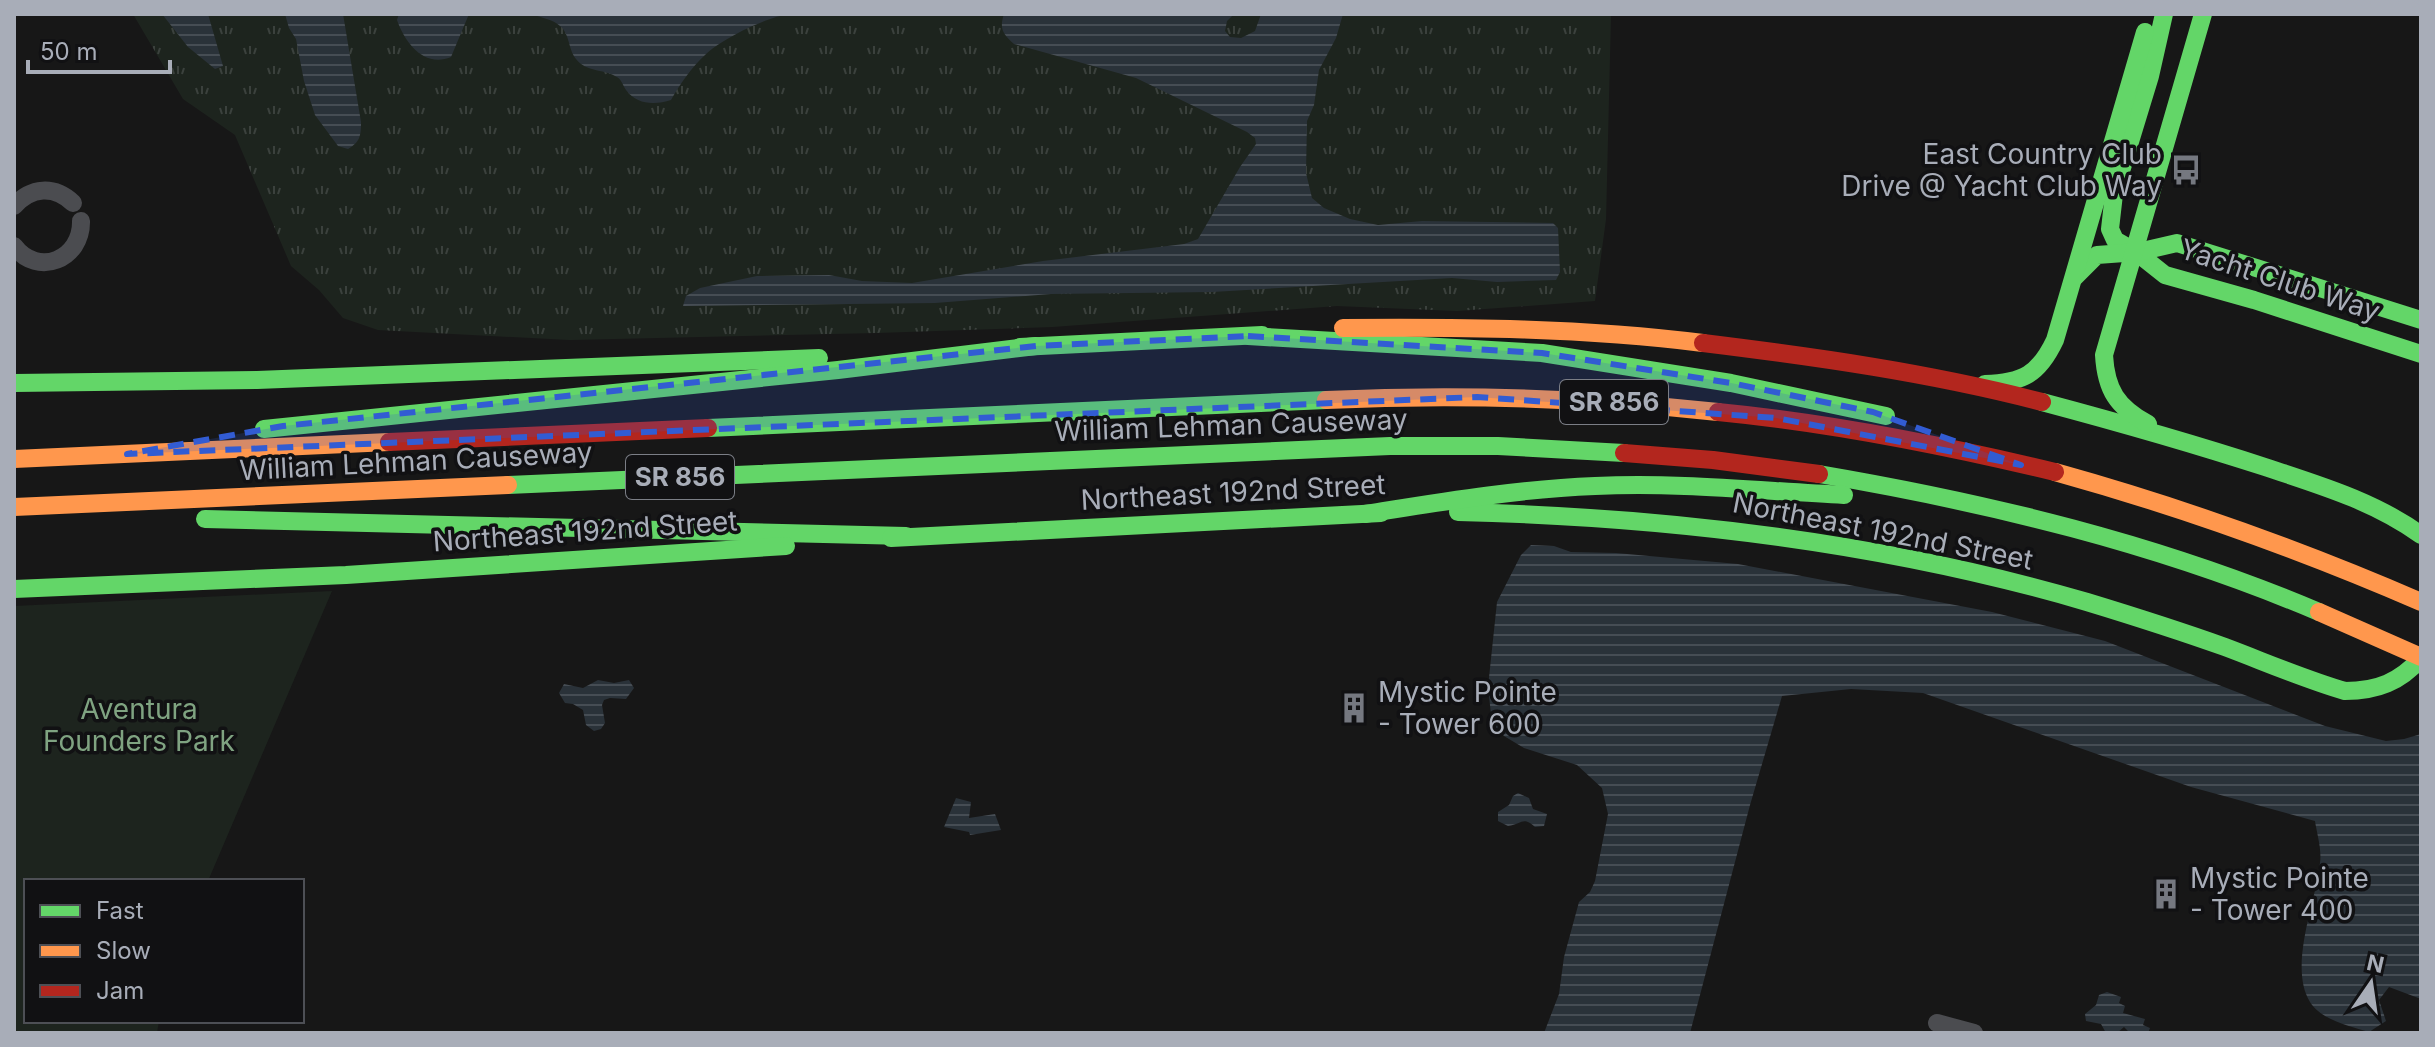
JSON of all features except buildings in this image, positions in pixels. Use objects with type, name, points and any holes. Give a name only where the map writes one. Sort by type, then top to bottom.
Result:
[{"type":"main road","points":[[14,383],[257,380],[802,359],[1386,327],[1567,330],[1770,349],[1952,380],[2007,383],[2024,378],[2036,369],[2051,349],[2150,14]]},
{"type":"main road","points":[[2136,252],[2115,240],[2110,229],[2111,215],[2114,194],[2150,76],[2164,14]]},
{"type":"main road","points":[[2179,439],[2125,411],[2111,394],[2105,375],[2104,355],[2203,14]]},
{"type":"main road","name":"Yacht Club Way","points":[[2136,252],[2177,243],[2421,320]]},
{"type":"main road","points":[[2074,279],[2091,257],[2110,251],[2136,252]]},
{"type":"main road","name":"Yacht Club Way","points":[[2136,252],[2165,275],[2421,354]]},
{"type":"main road","points":[[1248,336],[1542,353],[1731,383],[1873,412],[2021,465]]},
{"type":"main road","points":[[127,454],[283,426],[838,370],[1036,346]]},
{"type":"main road","points":[[1952,380],[2179,439],[2355,500],[2397,519],[2421,535]]},
{"type":"main road","name":"William Lehman Causeway","points":[[14,459],[1377,398],[1477,397],[1625,403],[1776,418],[1922,442],[2021,465],[2147,499],[2321,560],[2421,602]]},
{"type":"main road","name":"William Lehman Causeway","points":[[14,507],[1441,445],[1586,448],[1733,461],[1830,474],[1973,502],[2146,549],[2303,605],[2421,658]]},
{"type":"main road","points":[[1365,514],[1488,495],[1634,485],[1973,502]]},
{"type":"main road","name":"Northeast 192nd Street","points":[[14,589],[404,571],[828,544],[906,536],[1365,514],[1486,512],[1601,516],[1741,531],[1939,566],[2085,601],[2187,633],[2345,691],[2368,691],[2387,686],[2405,676],[2421,658]]},
{"type":"main road","points":[[192,519],[906,536]]},
{"type":"street","points":[[14,206],[22,197],[44,190],[57,192],[73,203]]},
{"type":"street","points":[[14,246],[26,258],[36,262],[49,263],[61,259],[78,242],[81,221]]},
{"type":"street","points":[[1937,1023],[1974,1033]]},
{"type":"highlighted area","points":[[1248,336],[1542,353],[1731,383],[1873,412],[2021,465],[1776,418],[1477,397],[127,454],[283,426],[1036,346]]},
{"type":"green space","points":[[133,14],[1611,14],[1606,219],[1595,301],[1457,311],[1337,306],[1052,327],[876,333],[570,340],[378,330],[343,318],[319,290],[291,266],[235,135],[183,99]]},
{"type":"green space","name":"Aventura Founders Park","points":[[332,591],[209,879],[24,879],[24,1023],[159,1023],[157,1033],[14,1033],[14,606]]},
{"type":"shaded area","points":[[162,14],[208,14],[223,66],[215,69],[188,47]]},
{"type":"shaded area","points":[[285,14],[343,14],[361,122],[359,138],[348,149],[338,146],[315,115],[304,81],[296,39]]},
{"type":"shaded area","points":[[399,14],[469,14],[451,57],[441,60],[424,56],[410,45],[397,20]]},
{"type":"shaded area","points":[[532,14],[789,14],[757,24],[722,42],[695,65],[671,100],[653,103],[635,99],[617,77],[580,63],[573,55],[563,29]]},
{"type":"shaded area","points":[[1004,14],[1234,14],[1227,21],[1225,31],[1230,37],[1241,38],[1255,31],[1261,14],[1343,14],[1336,38],[1319,70],[1314,105],[1307,121],[1306,173],[1312,198],[1324,208],[1350,219],[1378,225],[1422,221],[1553,223],[1558,228],[1560,272],[1556,280],[1497,282],[1452,278],[1212,292],[1051,294],[935,303],[683,306],[686,296],[700,288],[757,276],[829,275],[862,281],[912,283],[1043,261],[1184,244],[1198,239],[1256,144],[1255,138],[1136,78],[1014,44],[1003,31]]},
{"type":"shaded area","points":[[1531,545],[1554,546],[1571,552],[1738,564],[1992,612],[2105,641],[2325,726],[2386,741],[2421,734],[2421,999],[2389,987],[2379,1000],[2386,1021],[2369,1032],[2328,1018],[2310,1002],[2304,987],[2302,952],[2320,863],[2315,821],[2191,787],[1923,693],[1851,689],[1782,696],[1690,1033],[1544,1033],[1559,994],[1564,957],[1579,902],[1590,892],[1595,881],[1608,814],[1602,788],[1577,765],[1524,748],[1504,736],[1492,723],[1488,687],[1497,602],[1521,555]]},
{"type":"shaded area","points":[[598,680],[614,683],[629,680],[634,688],[626,699],[604,700],[605,723],[601,729],[594,731],[586,725],[583,710],[565,703],[559,693],[564,684],[583,688]]},
{"type":"shaded area","points":[[1518,793],[1529,798],[1533,809],[1547,814],[1544,826],[1535,827],[1525,821],[1508,826],[1498,821],[1498,812],[1509,805]]},
{"type":"shaded area","points":[[956,798],[971,802],[969,818],[995,814],[1001,830],[970,835],[969,832],[944,827]]},
{"type":"shaded area","points":[[2107,992],[2121,997],[2119,1003],[2125,1006],[2123,1013],[2145,1019],[2143,1025],[2150,1028],[2148,1033],[2130,1033],[2124,1027],[2117,1033],[2106,1033],[2101,1024],[2086,1021],[2085,1014],[2096,1005],[2099,995]]},
{"type":"traffic: fast","points":[[2164,14],[2150,76],[2114,194],[2110,229],[2115,240],[2165,275],[2421,354]]},
{"type":"traffic: fast","points":[[2148,424],[2128,411],[2115,396],[2107,378],[2104,355],[2203,14]]},
{"type":"traffic: fast","points":[[1985,384],[2020,379],[2036,369],[2055,340],[2145,32]]},
{"type":"traffic: fast","points":[[2075,277],[2097,255],[2138,252],[2177,243],[2421,320]]},
{"type":"traffic: fast","points":[[1020,347],[1262,335]]},
{"type":"traffic: fast","points":[[1248,336],[1542,353],[1731,383],[1886,416]]},
{"type":"traffic: fast","points":[[264,429],[838,370],[1036,346]]},
{"type":"traffic: fast","points":[[14,383],[257,380],[819,358]]},
{"type":"traffic: fast","points":[[708,428],[1326,400]]},
{"type":"traffic: fast","points":[[2042,402],[2182,441],[2326,487],[2365,503],[2421,535]]},
{"type":"traffic: fast","points":[[508,485],[1390,446],[1498,446],[1624,453]]},
{"type":"traffic: fast","points":[[1819,474],[1946,498],[2073,528],[2197,566],[2319,612]]},
{"type":"traffic: fast","points":[[1365,514],[1508,493],[1595,486],[1688,486],[1844,495]]},
{"type":"traffic: fast","points":[[1458,512],[1697,527],[1776,536],[1932,563],[2104,607],[2345,691],[2387,684],[2421,658]]},
{"type":"traffic: fast","points":[[891,538],[1381,513]]},
{"type":"traffic: fast","points":[[205,519],[906,536]]},
{"type":"traffic: fast","points":[[14,589],[346,575],[786,546]]},
{"type":"traffic: slow","points":[[1343,328],[1523,330],[1613,334],[1703,343]]},
{"type":"traffic: slow","points":[[1326,400],[1522,398],[1718,412]]},
{"type":"traffic: slow","points":[[14,459],[389,442]]},
{"type":"traffic: slow","points":[[2055,472],[2240,531],[2421,602]]},
{"type":"traffic: slow","points":[[14,507],[508,485]]},
{"type":"traffic: slow","points":[[2319,612],[2421,657]]},
{"type":"traffic: jam","points":[[1703,343],[1874,367],[2042,402]]},
{"type":"traffic: jam","points":[[1718,412],[1887,436],[2055,472]]},
{"type":"traffic: jam","points":[[389,442],[708,428]]},
{"type":"traffic: jam","points":[[1624,453],[1713,460],[1819,474]]},
{"type":"place","name":"East Country Club Drive @ Yacht Club Way","points":[[2186,170]]},
{"type":"place","name":"Mystic Pointe - Tower 600","points":[[1354,708]]},
{"type":"place","name":"Mystic Pointe - Tower 400","points":[[2166,894]]}]
